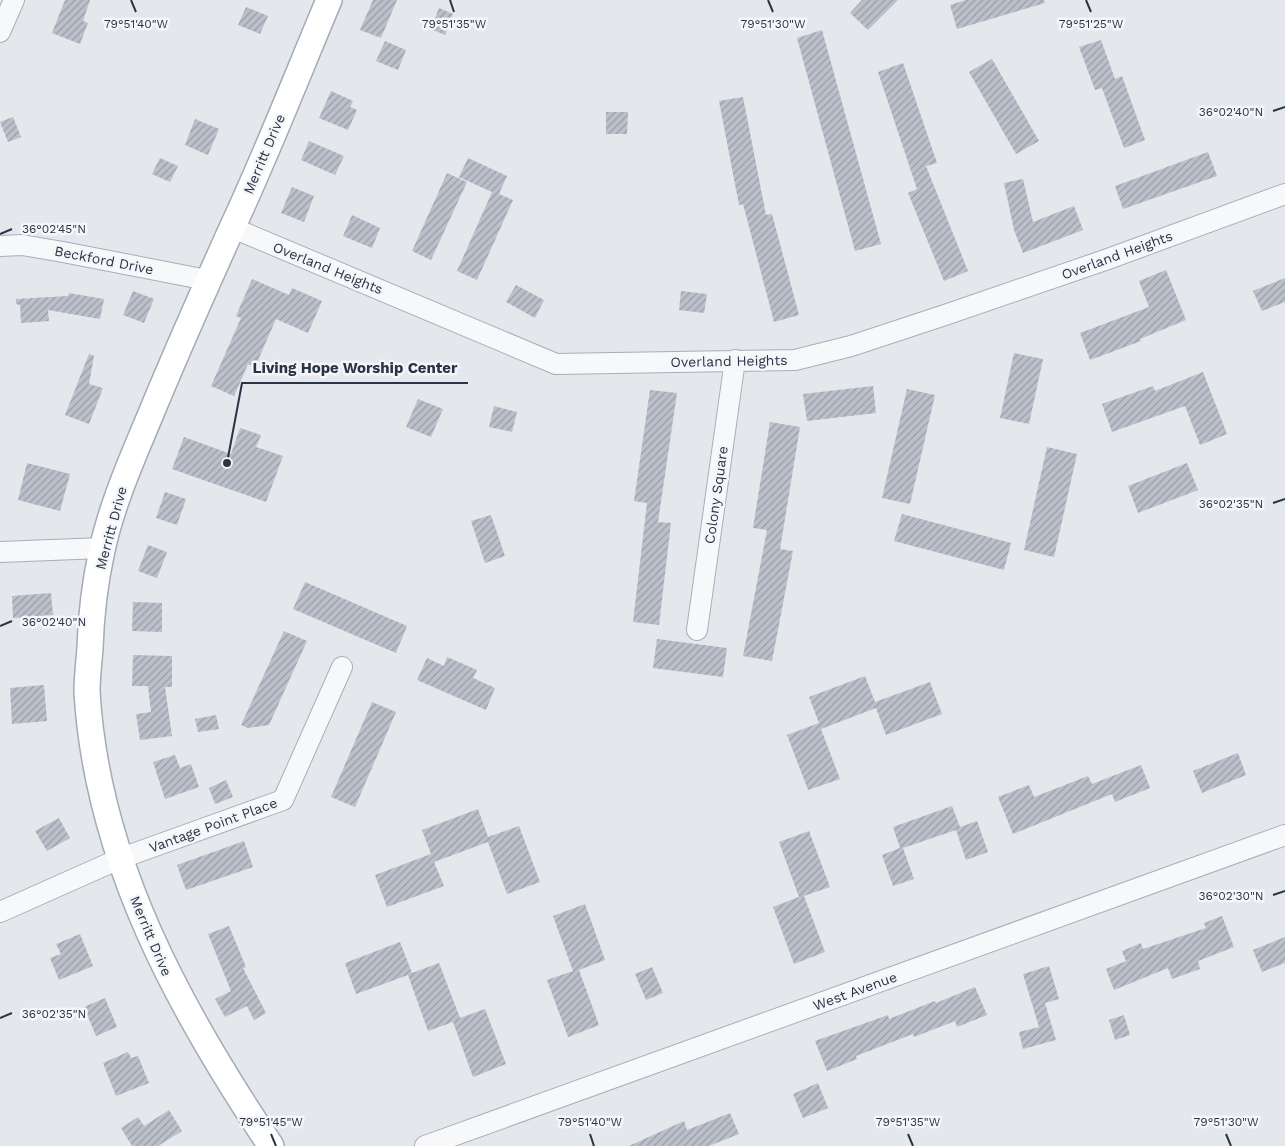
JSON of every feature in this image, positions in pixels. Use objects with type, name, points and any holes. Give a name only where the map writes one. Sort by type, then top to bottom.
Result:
[{"type":"main road","name":"Merritt Drive","points":[[271,1146],[228,1083],[170,980],[119,859],[99,780],[87,690],[91,614],[102,548],[134,453],[207,280],[233,228],[329,0]]},
{"type":"street","points":[[0,32],[14,0]]},
{"type":"street","name":"Overland Heights","points":[[233,228],[556,364],[795,360],[851,346],[1108,259],[1285,194]]},
{"type":"street","name":"Beckford Drive","points":[[0,246],[22,245],[207,280]]},
{"type":"street","name":"Colony Square","points":[[698,630],[734,360]]},
{"type":"street","points":[[0,552],[102,548]]},
{"type":"street","name":"Vantage Point Place","points":[[0,912],[119,859],[283,800],[342,667]]},
{"type":"street","name":"West Avenue","points":[[425,1146],[1285,835]]},
{"type":"building","points":[[65,0],[90,0],[83,21],[88,23],[80,44],[52,33]]},
{"type":"building","points":[[373,0],[397,0],[381,38],[360,30]]},
{"type":"building","points":[[862,0],[898,0],[868,30],[850,13]]},
{"type":"building","points":[[966,0],[1044,0],[1045,3],[957,29],[950,5]]},
{"type":"building","points":[[246,7],[268,16],[260,34],[238,25]]},
{"type":"building","points":[[439,8],[453,14],[445,35],[431,29]]},
{"type":"building","points":[[822,30],[881,244],[855,251],[797,38]]},
{"type":"building","points":[[1101,40],[1115,79],[1122,76],[1145,140],[1124,148],[1102,88],[1095,90],[1079,47]]},
{"type":"building","points":[[385,41],[406,50],[398,70],[376,61]]},
{"type":"building","points":[[992,59],[1039,141],[1016,154],[969,72]]},
{"type":"building","points":[[903,63],[937,163],[926,166],[968,271],[944,281],[908,193],[917,189],[878,72]]},
{"type":"building","points":[[331,91],[353,101],[350,107],[357,110],[348,130],[319,118]]},
{"type":"building","points":[[743,97],[766,215],[772,214],[799,315],[774,322],[743,204],[739,205],[719,101]]},
{"type":"building","points":[[606,112],[628,112],[627,134],[606,134]]},
{"type":"building","points":[[13,117],[21,137],[8,142],[0,122]]},
{"type":"building","points":[[195,119],[219,129],[208,155],[185,145]]},
{"type":"building","points":[[309,141],[344,156],[335,175],[301,160]]},
{"type":"building","points":[[1208,152],[1217,176],[1123,209],[1115,186]]},
{"type":"building","points":[[160,158],[178,166],[170,182],[152,174]]},
{"type":"building","points":[[468,158],[507,176],[499,194],[513,200],[477,280],[457,271],[492,192],[459,177]]},
{"type":"building","points":[[447,173],[467,182],[431,260],[412,251]]},
{"type":"building","points":[[1023,179],[1033,222],[1074,206],[1083,230],[1023,253],[1014,230],[1004,183]]},
{"type":"building","points":[[292,187],[314,196],[304,222],[281,213]]},
{"type":"building","points":[[352,215],[380,228],[372,248],[343,236]]},
{"type":"building","points":[[1166,270],[1186,320],[1140,339],[1141,341],[1090,360],[1080,333],[1149,307],[1139,281]]},
{"type":"building","points":[[1285,278],[1285,302],[1262,311],[1253,291]]},
{"type":"building","points":[[252,279],[289,295],[292,288],[322,301],[308,333],[276,319],[255,367],[248,364],[234,396],[211,386],[241,318],[236,316]]},
{"type":"building","points":[[516,285],[544,300],[535,318],[506,302]]},
{"type":"building","points":[[133,291],[154,299],[144,323],[123,315]]},
{"type":"building","points":[[681,291],[707,294],[704,313],[679,310]]},
{"type":"building","points":[[69,293],[104,299],[100,319],[48,310],[49,321],[21,323],[20,305],[16,304],[16,299],[68,296]]},
{"type":"building","points":[[1014,353],[1043,359],[1029,424],[1000,418]]},
{"type":"building","points":[[89,354],[94,356],[89,384],[103,388],[89,424],[65,415]]},
{"type":"building","points":[[1203,372],[1227,434],[1200,445],[1185,406],[1112,432],[1102,404],[1153,386],[1155,391]]},
{"type":"building","points":[[873,386],[876,413],[807,421],[803,394]]},
{"type":"building","points":[[907,389],[935,395],[910,504],[882,498]]},
{"type":"building","points":[[650,390],[677,393],[658,522],[671,523],[659,625],[633,622],[647,503],[634,501]]},
{"type":"building","points":[[418,399],[443,409],[431,437],[406,427]]},
{"type":"building","points":[[494,406],[517,412],[512,432],[489,427]]},
{"type":"building","points":[[770,422],[800,427],[780,549],[793,551],[772,661],[743,656],[767,530],[753,528]]},
{"type":"building","points":[[240,428],[261,435],[256,447],[283,456],[266,502],[172,469],[184,437],[231,454]]},
{"type":"building","points":[[1047,447],[1077,454],[1054,557],[1024,550]]},
{"type":"building","points":[[27,463],[70,474],[60,511],[18,500]]},
{"type":"building","points":[[1187,463],[1198,490],[1138,513],[1128,486]]},
{"type":"building","points":[[165,492],[186,499],[177,525],[156,518]]},
{"type":"building","points":[[902,514],[1011,543],[1004,570],[894,541]]},
{"type":"building","points":[[491,515],[505,556],[485,563],[471,521]]},
{"type":"building","points":[[148,545],[167,552],[157,578],[138,571]]},
{"type":"building","points":[[305,582],[407,626],[396,653],[293,609]]},
{"type":"building","points":[[51,593],[53,615],[13,618],[12,596]]},
{"type":"building","points":[[133,602],[162,603],[162,632],[132,631]]},
{"type":"building","points":[[284,631],[307,641],[269,725],[248,728],[241,725]]},
{"type":"building","points":[[657,639],[727,648],[723,677],[653,668]]},
{"type":"building","points":[[133,655],[172,656],[172,687],[165,687],[172,736],[140,740],[136,714],[151,712],[148,686],[132,686]]},
{"type":"building","points":[[447,657],[477,670],[473,678],[495,688],[486,710],[417,680],[427,658],[444,666]]},
{"type":"building","points":[[865,676],[875,702],[930,682],[942,714],[886,735],[876,708],[821,729],[840,779],[808,790],[787,735],[819,723],[809,697]]},
{"type":"building","points":[[44,685],[47,721],[12,724],[10,688]]},
{"type":"building","points":[[372,702],[396,712],[355,807],[331,797]]},
{"type":"building","points":[[216,715],[219,729],[198,732],[195,719]]},
{"type":"building","points":[[1238,753],[1246,775],[1202,793],[1193,771]]},
{"type":"building","points":[[175,755],[180,768],[191,764],[199,787],[165,799],[153,762]]},
{"type":"building","points":[[1141,765],[1150,788],[1115,802],[1112,794],[1013,834],[998,797],[1029,785],[1034,797],[1088,776],[1092,784]]},
{"type":"building","points":[[226,780],[233,797],[215,804],[209,788]]},
{"type":"building","points":[[952,806],[960,827],[977,821],[988,852],[966,860],[956,830],[903,848],[914,879],[893,886],[882,855],[900,848],[893,827]]},
{"type":"building","points":[[478,809],[488,837],[519,826],[540,882],[507,894],[488,842],[434,862],[444,886],[387,907],[375,875],[431,854],[422,830]]},
{"type":"building","points":[[59,818],[70,838],[47,851],[35,831]]},
{"type":"building","points":[[809,831],[830,887],[804,896],[825,952],[794,964],[773,907],[799,897],[779,842]]},
{"type":"building","points":[[244,841],[253,867],[186,890],[177,865]]},
{"type":"building","points":[[585,904],[605,960],[579,970],[599,1025],[568,1037],[547,980],[573,971],[553,916]]},
{"type":"building","points":[[1222,916],[1234,947],[1198,961],[1200,969],[1172,979],[1168,968],[1114,990],[1106,969],[1126,961],[1122,951],[1141,943],[1143,949],[1206,928],[1204,923]]},
{"type":"building","points":[[229,926],[246,967],[243,968],[266,1013],[254,1020],[247,1006],[225,1017],[215,999],[231,991],[208,934]]},
{"type":"building","points":[[80,934],[93,966],[59,980],[50,958],[61,954],[56,944]]},
{"type":"building","points":[[1285,937],[1285,963],[1262,972],[1253,950]]},
{"type":"building","points":[[400,942],[412,973],[439,963],[460,1018],[485,1009],[506,1064],[473,1077],[453,1022],[428,1031],[408,975],[356,994],[345,963]]},
{"type":"building","points":[[1049,966],[1059,999],[1045,1003],[1056,1040],[1023,1049],[1019,1032],[1039,1027],[1023,974]]},
{"type":"building","points":[[652,967],[663,993],[646,1000],[635,974]]},
{"type":"building","points":[[975,987],[987,1015],[957,1027],[955,1021],[914,1037],[913,1034],[856,1056],[857,1059],[827,1071],[815,1041],[888,1015],[889,1019]]},
{"type":"building","points":[[105,998],[117,1027],[96,1036],[84,1007]]},
{"type":"building","points":[[1124,1015],[1130,1035],[1115,1040],[1109,1020]]},
{"type":"building","points":[[128,1052],[131,1058],[138,1056],[149,1083],[116,1096],[103,1063]]},
{"type":"building","points":[[818,1083],[828,1108],[803,1118],[793,1094]]},
{"type":"building","points":[[169,1110],[182,1131],[158,1146],[132,1146],[121,1128],[138,1117],[144,1126]]},
{"type":"building","points":[[730,1113],[739,1134],[709,1146],[629,1146],[684,1121],[687,1130]]},
{"type":"place","name":"Living Hope Worship Center","points":[[227,463]]}]
